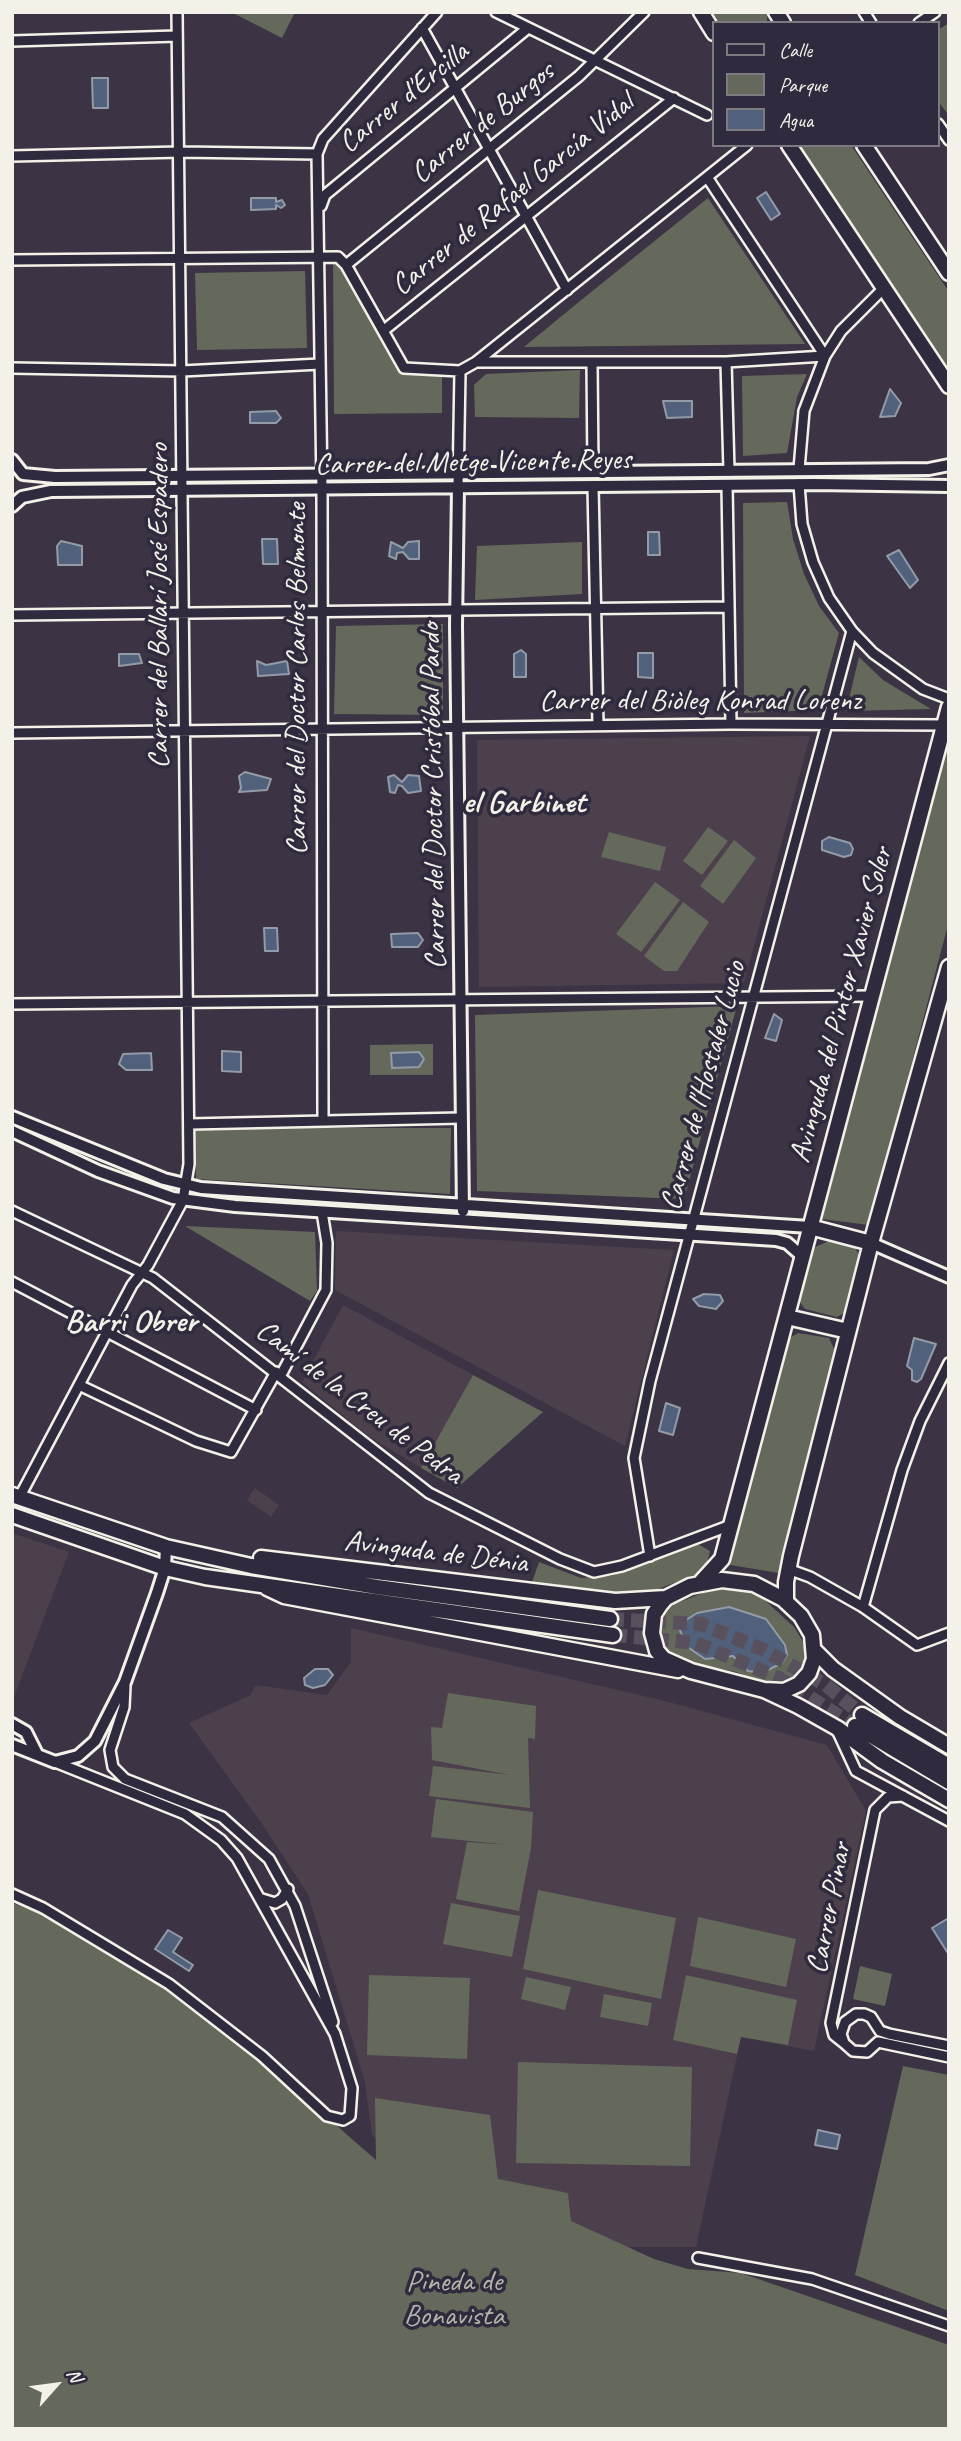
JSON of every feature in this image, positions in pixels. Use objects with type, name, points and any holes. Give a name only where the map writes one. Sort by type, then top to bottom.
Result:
[{"type":"main road","points":[[701,12],[712,30]]},
{"type":"main road","points":[[790,147],[949,386]]},
{"type":"main road","points":[[865,147],[949,273]]},
{"type":"main road","name":"Avinguda del Pintor Xavier Soler","points":[[701,1582],[722,1559],[949,707]]},
{"type":"main road","points":[[786,1602],[789,1569],[848,1331],[871,1243],[944,1004],[949,967]]},
{"type":"main road","points":[[810,1227],[871,1243]]},
{"type":"main road","points":[[788,1317],[848,1331]]},
{"type":"main road","name":"Avinguda de Dénia","points":[[16,1497],[166,1547],[327,1580],[610,1619]]},
{"type":"main road","name":"Avinguda de Dénia","points":[[12,1515],[165,1568],[205,1577],[256,1582],[613,1634]]},
{"type":"main road","name":"Avinguda de Dénia","points":[[200,1553],[231,1553],[615,1601],[666,1598],[701,1582],[733,1580],[754,1584],[786,1602],[807,1625],[815,1651],[833,1669],[900,1717],[949,1746]]},
{"type":"main road","name":"Avinguda de Dénia","points":[[256,1582],[284,1596],[653,1668],[691,1671]]},
{"type":"main road","name":"Avinguda de Dénia","points":[[666,1598],[654,1614],[653,1642],[664,1660],[691,1671],[764,1690],[784,1691],[799,1684],[809,1673],[815,1651]]},
{"type":"main road","name":"Avinguda de Dénia","points":[[764,1690],[837,1728],[882,1761],[949,1800]]},
{"type":"main road","points":[[949,1766],[859,1721],[949,1782]]},
{"type":"street","name":"Carrer del Ballarí José Espadero","points":[[16,1497],[183,1200],[187,1185],[190,1124],[177,12]]},
{"type":"street","points":[[12,156],[180,152],[317,154],[323,138],[437,12]]},
{"type":"street","points":[[496,12],[577,54],[596,60],[707,115]]},
{"type":"street","name":"Carrer de Burgos","points":[[346,265],[596,60],[644,12]]},
{"type":"street","points":[[422,28],[566,290]]},
{"type":"street","name":"Carrer d'Ercilla","points":[[319,211],[325,195],[528,28]]},
{"type":"street","points":[[12,41],[177,36]]},
{"type":"street","name":"Carrer de Rafael García Vidal","points":[[383,331],[674,97]]},
{"type":"street","points":[[12,260],[338,257],[346,265],[404,368],[460,371],[476,362],[744,147]]},
{"type":"street","name":"Carrer del Doctor Carlos Belmonte","points":[[317,154],[322,473],[323,1120]]},
{"type":"street","points":[[707,177],[825,356]]},
{"type":"street","points":[[799,469],[804,411],[825,356],[841,331],[884,288]]},
{"type":"street","points":[[476,362],[726,362],[825,356]]},
{"type":"street","points":[[592,362],[593,470]]},
{"type":"street","points":[[726,362],[729,471]]},
{"type":"street","points":[[12,368],[182,371],[320,364]]},
{"type":"street","name":"Carrer del Doctor Cristóbal Pardo","points":[[460,371],[456,610],[462,1204],[465,1221]]},
{"type":"street","points":[[12,460],[23,474],[22,497],[12,506]]},
{"type":"street","name":"Carrer del Metge Vicente Reyes","points":[[23,474],[55,477],[593,470],[729,471],[929,469],[949,465]]},
{"type":"street","points":[[799,484],[802,524],[813,562],[829,598],[852,631],[897,673],[949,699]]},
{"type":"street","name":"Carrer del Metge Vicente Reyes","points":[[22,497],[51,491],[184,489],[799,484],[949,486]]},
{"type":"street","points":[[727,485],[731,724]]},
{"type":"street","points":[[593,486],[598,726]]},
{"type":"street","points":[[12,615],[729,607]]},
{"type":"street","name":"Carrer de l'Hostaler Lucio","points":[[650,1556],[634,1458],[650,1381],[852,631]]},
{"type":"street","name":"Carrer del Biòleg Konrad Lorenz","points":[[321,727],[944,725]]},
{"type":"street","points":[[12,733],[321,727]]},
{"type":"street","points":[[12,1004],[872,996]]},
{"type":"street","points":[[12,1116],[164,1180],[187,1185],[810,1227]]},
{"type":"street","points":[[190,1124],[461,1118]]},
{"type":"street","points":[[12,1131],[98,1171],[183,1200],[322,1212],[776,1240],[787,1243],[802,1256]]},
{"type":"street","name":"Camí de la Creu de Pedra","points":[[12,1211],[142,1273],[279,1374],[389,1464],[429,1493],[517,1538],[594,1572],[650,1556],[731,1525]]},
{"type":"street","points":[[79,1385],[196,1441],[232,1452],[326,1290],[327,1243],[322,1212]]},
{"type":"street","points":[[871,1243],[949,1277]]},
{"type":"street","points":[[12,1282],[256,1410]]},
{"type":"street","points":[[863,1607],[902,1469],[920,1421],[949,1363]]},
{"type":"street","points":[[55,1762],[78,1756],[88,1750],[125,1682],[165,1568],[166,1547]]},
{"type":"street","points":[[789,1569],[810,1577],[863,1607],[917,1645],[949,1633]]},
{"type":"street","points":[[12,1894],[55,1915],[169,1984],[262,2056],[327,2116],[343,2119],[350,2116],[352,2088],[333,2019],[288,1889],[256,1845],[222,1817],[118,1774],[113,1767],[110,1750],[124,1707],[125,1682]]},
{"type":"street","points":[[12,1724],[26,1732],[37,1754]]},
{"type":"street","points":[[837,1728],[856,1771],[949,1821]]},
{"type":"street","points":[[12,1745],[166,1806],[203,1826],[237,1858],[335,2034]]},
{"type":"street","name":"Carrer Pinar","points":[[844,2043],[834,2035],[831,2023],[875,1810],[888,1797],[903,1796]]},
{"type":"street","points":[[262,1899],[275,1903],[282,1899],[288,1889]]},
{"type":"street","points":[[949,2046],[880,2031],[871,2017],[864,2014],[856,2014],[845,2022],[841,2034],[844,2043],[853,2051],[867,2052],[878,2042],[949,2057]]},
{"type":"street","points":[[698,2258],[812,2279],[949,2326]]},
{"type":"shaded area","points":[[810,736],[744,983],[479,987],[477,740]]},
{"type":"shaded area","points":[[336,1231],[674,1250],[625,1446],[335,1290]]},
{"type":"shaded area","points":[[343,1305],[473,1375],[421,1468],[368,1436],[302,1382]]},
{"type":"shaded area","points":[[255,1488],[279,1505],[271,1517],[247,1500]]},
{"type":"shaded area","points":[[12,1533],[69,1552],[12,1702]]},
{"type":"shaded area","points":[[351,1628],[661,1700],[827,1745],[866,1811],[814,2051],[741,2037],[696,2247],[588,2247],[435,2190],[372,2135],[365,2082],[308,1894],[260,1821],[189,1723],[251,1695],[255,1685],[327,1695],[351,1662]]},
{"type":"green space","points":[[231,12],[295,12],[282,38]]},
{"type":"green space","points":[[709,12],[767,12],[767,21],[715,21]]},
{"type":"green space","points":[[949,23],[949,116],[940,104],[940,29]]},
{"type":"green space","points":[[798,147],[852,147],[949,292],[949,375]]},
{"type":"green space","points":[[708,198],[805,344],[524,347],[580,301]]},
{"type":"green space","points":[[333,250],[403,375],[442,375],[442,413],[334,414]]},
{"type":"green space","points":[[305,271],[307,348],[197,350],[195,273]]},
{"type":"green space","points":[[580,370],[579,418],[475,417],[474,385],[486,374]]},
{"type":"green space","points":[[807,374],[797,397],[787,453],[743,456],[742,376]]},
{"type":"green space","points":[[787,502],[793,539],[804,574],[819,606],[839,633],[818,710],[744,713],[743,503]]},
{"type":"green space","points":[[582,542],[582,594],[475,600],[477,546]]},
{"type":"green space","points":[[443,624],[443,715],[334,714],[336,626]]},
{"type":"green space","points":[[859,657],[883,680],[931,709],[846,711]]},
{"type":"green space","points":[[949,738],[949,921],[869,1225],[822,1219]]},
{"type":"green space","points":[[708,827],[728,841],[702,875],[683,861]]},
{"type":"green space","points":[[609,832],[666,847],[660,871],[601,857]]},
{"type":"green space","points":[[734,840],[756,858],[723,904],[700,886]]},
{"type":"green space","points":[[655,882],[680,900],[641,952],[616,934]]},
{"type":"green space","points":[[683,902],[709,922],[677,971],[664,971],[644,956]]},
{"type":"green space","points":[[737,1006],[684,1199],[477,1191],[475,1015]]},
{"type":"green space","points":[[433,1044],[433,1075],[370,1075],[370,1045]]},
{"type":"green space","points":[[195,1128],[451,1128],[450,1194],[196,1179]]},
{"type":"green space","points":[[185,1226],[315,1232],[317,1291],[310,1301]]},
{"type":"green space","points":[[829,1241],[853,1245],[860,1256],[846,1312],[837,1317],[805,1309],[799,1301],[815,1247]]},
{"type":"green space","points":[[798,1333],[829,1338],[835,1351],[779,1573],[730,1565],[788,1339]]},
{"type":"green space","points":[[473,1375],[543,1412],[457,1488],[421,1468]]},
{"type":"green space","points":[[698,1544],[710,1551],[707,1564],[695,1575],[650,1592],[620,1599],[532,1582],[539,1562],[581,1578],[611,1576],[681,1547]]},
{"type":"green space","points":[[733,1589],[758,1594],[794,1627],[805,1645],[805,1659],[794,1676],[779,1682],[763,1683],[736,1672],[687,1662],[666,1649],[660,1633],[662,1618],[674,1604],[711,1590]]},
{"type":"green space","points":[[448,1693],[536,1706],[535,1739],[528,1738],[530,1808],[429,1796],[433,1766],[510,1775],[432,1760],[431,1727],[442,1728]]},
{"type":"green space","points":[[436,1799],[533,1812],[531,1848],[519,1911],[456,1899],[467,1842],[509,1845],[431,1837]]},
{"type":"green space","points":[[538,1890],[676,1918],[661,1999],[523,1969]]},
{"type":"green space","name":"Pineda de Bonavista","points":[[12,1903],[34,1910],[125,1959],[258,2057],[376,2160],[375,2098],[490,2115],[498,2179],[568,2193],[571,2221],[654,2259],[688,2269],[741,2273],[949,2345],[949,2429],[12,2429]]},
{"type":"green space","points":[[451,1903],[520,1916],[512,1957],[443,1944]]},
{"type":"green space","points":[[698,1917],[796,1939],[786,1987],[690,1966]]},
{"type":"green space","points":[[860,1966],[892,1974],[885,2006],[853,1999]]},
{"type":"green space","points":[[369,1975],[470,1978],[467,2059],[367,2055]]},
{"type":"green space","points":[[686,1975],[797,2000],[788,2045],[741,2037],[737,2054],[673,2040]]},
{"type":"green space","points":[[526,1977],[571,1987],[565,2010],[521,1999]]},
{"type":"green space","points":[[604,1994],[652,2003],[648,2026],[600,2017]]},
{"type":"green space","points":[[518,2062],[692,2067],[690,2166],[516,2163]]},
{"type":"green space","points":[[903,2066],[949,2075],[949,2311],[855,2275]]},
{"type":"water","points":[[92,78],[108,78],[108,108],[93,108]]},
{"type":"water","points":[[766,192],[780,214],[771,220],[757,198]]},
{"type":"water","points":[[251,198],[276,198],[276,202],[282,200],[285,205],[281,208],[276,205],[276,209],[251,210]]},
{"type":"water","points":[[890,389],[901,403],[895,416],[880,417]]},
{"type":"water","points":[[663,401],[692,401],[692,417],[667,418]]},
{"type":"water","points":[[276,411],[281,418],[276,423],[250,423],[250,412]]},
{"type":"water","points":[[648,532],[659,532],[660,555],[648,555]]},
{"type":"water","points":[[262,539],[277,539],[278,564],[263,564]]},
{"type":"water","points":[[61,541],[82,546],[82,565],[58,565],[57,546]]},
{"type":"water","points":[[419,541],[419,559],[409,559],[403,552],[397,553],[396,559],[389,556],[391,542],[403,548],[408,542]]},
{"type":"water","points":[[899,550],[918,580],[910,588],[887,556]]},
{"type":"water","points":[[521,650],[526,654],[526,677],[514,677],[514,654]]},
{"type":"water","points":[[638,653],[653,653],[653,678],[638,677]]},
{"type":"water","points":[[119,654],[139,654],[142,663],[119,666]]},
{"type":"water","points":[[257,661],[266,665],[287,661],[289,674],[258,676]]},
{"type":"water","points":[[245,772],[271,779],[267,790],[239,792],[239,776]]},
{"type":"water","points":[[394,775],[402,782],[408,775],[419,776],[421,791],[408,793],[398,785],[395,793],[390,792],[388,777]]},
{"type":"water","points":[[829,837],[850,843],[853,849],[851,855],[844,857],[822,850],[822,841]]},
{"type":"water","points":[[264,928],[277,928],[278,951],[265,951]]},
{"type":"water","points":[[418,933],[423,940],[418,947],[392,947],[391,934]]},
{"type":"water","points":[[774,1014],[782,1020],[776,1041],[765,1038]]},
{"type":"water","points":[[222,1051],[241,1052],[241,1072],[222,1071]]},
{"type":"water","points":[[419,1052],[424,1059],[419,1067],[392,1068],[391,1053]]},
{"type":"water","points":[[151,1053],[152,1070],[126,1070],[119,1064],[123,1054]]},
{"type":"water","points":[[704,1294],[720,1295],[723,1301],[716,1309],[699,1306],[693,1299]]},
{"type":"water","points":[[914,1338],[936,1344],[921,1379],[917,1382],[912,1380],[912,1370],[907,1366]]},
{"type":"water","points":[[666,1403],[680,1408],[673,1435],[659,1431]]},
{"type":"water","points":[[729,1607],[766,1619],[785,1645],[787,1655],[782,1663],[762,1673],[748,1671],[733,1656],[705,1659],[686,1646],[680,1630],[686,1620],[697,1613]]},
{"type":"water","points":[[315,1669],[328,1669],[333,1675],[325,1685],[313,1688],[305,1685],[304,1678]]},
{"type":"water","points":[[947,1919],[949,1922],[949,1955],[932,1928]]},
{"type":"water","points":[[168,1930],[182,1938],[173,1952],[193,1965],[189,1971],[155,1949]]},
{"type":"water","points":[[818,2130],[840,2135],[837,2149],[815,2145]]},
{"type":"tunnel","points":[[610,1619],[701,1624],[764,1650],[826,1685],[862,1715]]},
{"type":"tunnel","points":[[613,1635],[696,1643],[779,1678],[855,1726]]},
{"type":"district","name":"el Garbinet","points":[[524,804]]},
{"type":"district","name":"Barri Obrer","points":[[131,1323]]}]
